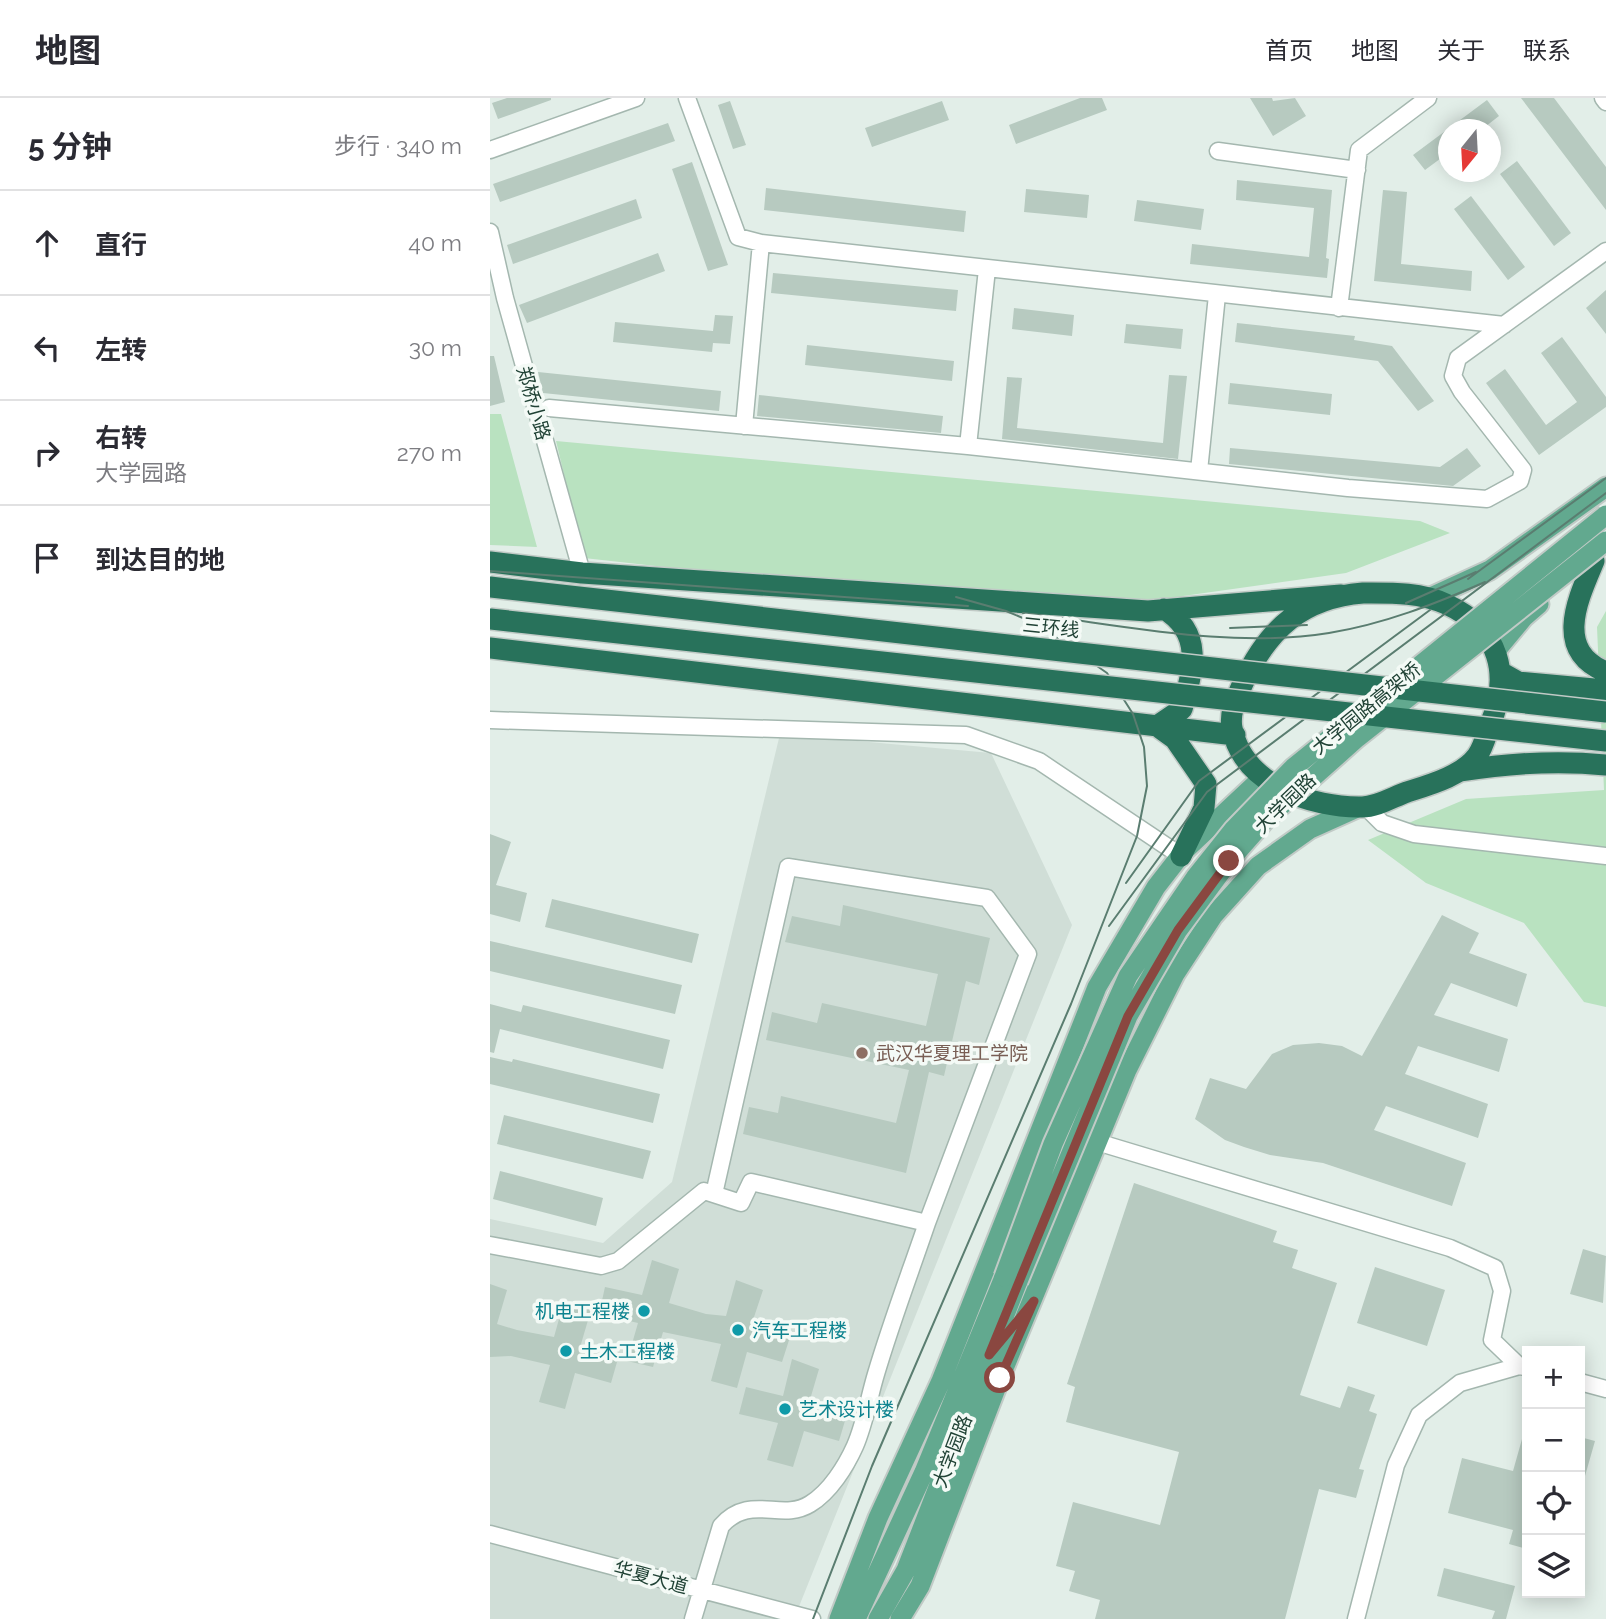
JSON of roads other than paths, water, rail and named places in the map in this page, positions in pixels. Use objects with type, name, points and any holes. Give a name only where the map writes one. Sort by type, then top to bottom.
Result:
[{"type":"highway","points":[[1600,556],[1576,602],[1575,640],[1594,667],[1606,672]]},
{"type":"highway","points":[[490,562],[582,573],[1148,611],[1340,595],[1405,593],[1429,598],[1460,613],[1480,631],[1498,662],[1518,682],[1606,690]]},
{"type":"highway","name":"三环线","points":[[490,587],[1606,712]]},
{"type":"highway","points":[[1340,595],[1294,616],[1273,632],[1262,646],[1232,712],[1235,735],[1245,757],[1263,777],[1285,792],[1305,800],[1362,807],[1433,784],[1455,772],[1477,756],[1496,712],[1503,685],[1498,662]]},
{"type":"highway","points":[[1157,726],[1182,709],[1192,658],[1192,643],[1181,620],[1164,609]]},
{"type":"highway","points":[[490,619],[1606,741]]},
{"type":"highway","points":[[490,648],[1235,735]]},
{"type":"highway","points":[[1157,726],[1175,739],[1206,784],[1204,808],[1181,856]]},
{"type":"highway","points":[[1455,772],[1524,763],[1568,761],[1606,765]]},
{"type":"main road","points":[[1429,598],[1490,570],[1606,487]]},
{"type":"main road","name":"大学园路高架桥","points":[[1011,1279],[1053,1144],[1128,976],[1195,878],[1234,829],[1293,768],[1606,515]]},
{"type":"main road","name":"大学园路","points":[[1011,1279],[1128,1016],[1178,930],[1229,861],[1265,820],[1357,738],[1606,541]]},
{"type":"main road","points":[[1498,662],[1524,617],[1600,556]]},
{"type":"main road","name":"大学园路","points":[[839,1619],[878,1518],[941,1381],[1097,986],[1156,887],[1181,856],[1263,777]]},
{"type":"main road","points":[[900,1619],[920,1586],[1000,1378],[1034,1301],[1097,1142],[1147,1026],[1175,974],[1213,916],[1258,866],[1310,829],[1362,807]]},
{"type":"main road","points":[[856,1619],[983,1349],[1011,1279]]},
{"type":"main road","points":[[941,1381],[983,1349],[1034,1301]]},
{"type":"main road","name":"大学园路","points":[[878,1619],[906,1570],[983,1349]]},
{"type":"street","points":[[490,150],[636,98]]},
{"type":"street","points":[[687,98],[730,222],[738,237],[761,243],[987,269],[1504,325]]},
{"type":"street","points":[[1339,308],[1359,150],[1428,98]]},
{"type":"street","points":[[1603,98],[1606,102]]},
{"type":"street","points":[[1218,151],[1357,170]]},
{"type":"street","name":"郑桥小路","points":[[490,232],[505,298],[582,573]]},
{"type":"street","points":[[744,426],[761,243]]},
{"type":"street","points":[[549,408],[968,446],[1487,499],[1520,481],[1523,470],[1462,392],[1453,376],[1458,358],[1606,251]]},
{"type":"street","points":[[968,446],[987,269]]},
{"type":"street","points":[[1199,471],[1217,295]]},
{"type":"street","points":[[490,720],[966,734],[1039,761],[1181,856]]},
{"type":"street","points":[[1362,807],[1382,823],[1414,834],[1606,856]]},
{"type":"street","points":[[693,1619],[722,1526],[729,1517],[743,1510],[809,1505],[830,1487],[857,1443],[876,1372],[927,1223],[1028,954],[987,898],[788,867],[714,1194]]},
{"type":"street","points":[[1097,1142],[1450,1248],[1495,1268],[1502,1291],[1492,1340],[1522,1366]]},
{"type":"street","points":[[490,1245],[601,1266],[618,1261],[704,1191],[741,1203],[751,1182],[927,1223]]},
{"type":"street","points":[[1356,1619],[1396,1465],[1419,1415],[1460,1384],[1522,1367]]},
{"type":"street","points":[[1585,1383],[1606,1389]]},
{"type":"street","name":"华夏大道","points":[[490,1534],[812,1619]]},
{"type":"tram line","points":[[1468,579],[1606,478]]},
{"type":"tram line","points":[[1109,926],[1207,792],[1606,493]]},
{"type":"tram line","points":[[490,571],[968,606]]},
{"type":"tram line","points":[[1406,603],[1476,572]]},
{"type":"tram line","points":[[1023,613],[1176,634],[1291,637],[1329,633],[1389,619],[1485,582]]},
{"type":"tram line","points":[[813,1619],[872,1466],[1071,1004],[1137,836],[1147,786],[1144,747],[1133,714],[1107,673],[1037,624],[1006,611],[956,597]]},
{"type":"tram line","points":[[1126,883],[1199,781],[1430,610]]},
{"type":"tram line","points":[[1230,628],[1307,625]]},
{"type":"place","name":"武汉华夏理工学院","points":[[862,1053]]},
{"type":"place","name":"机电工程楼","points":[[644,1311]]},
{"type":"place","name":"汽车工程楼","points":[[738,1330]]},
{"type":"place","name":"土木工程楼","points":[[566,1351]]},
{"type":"place","name":"艺术设计楼","points":[[785,1409]]}]
